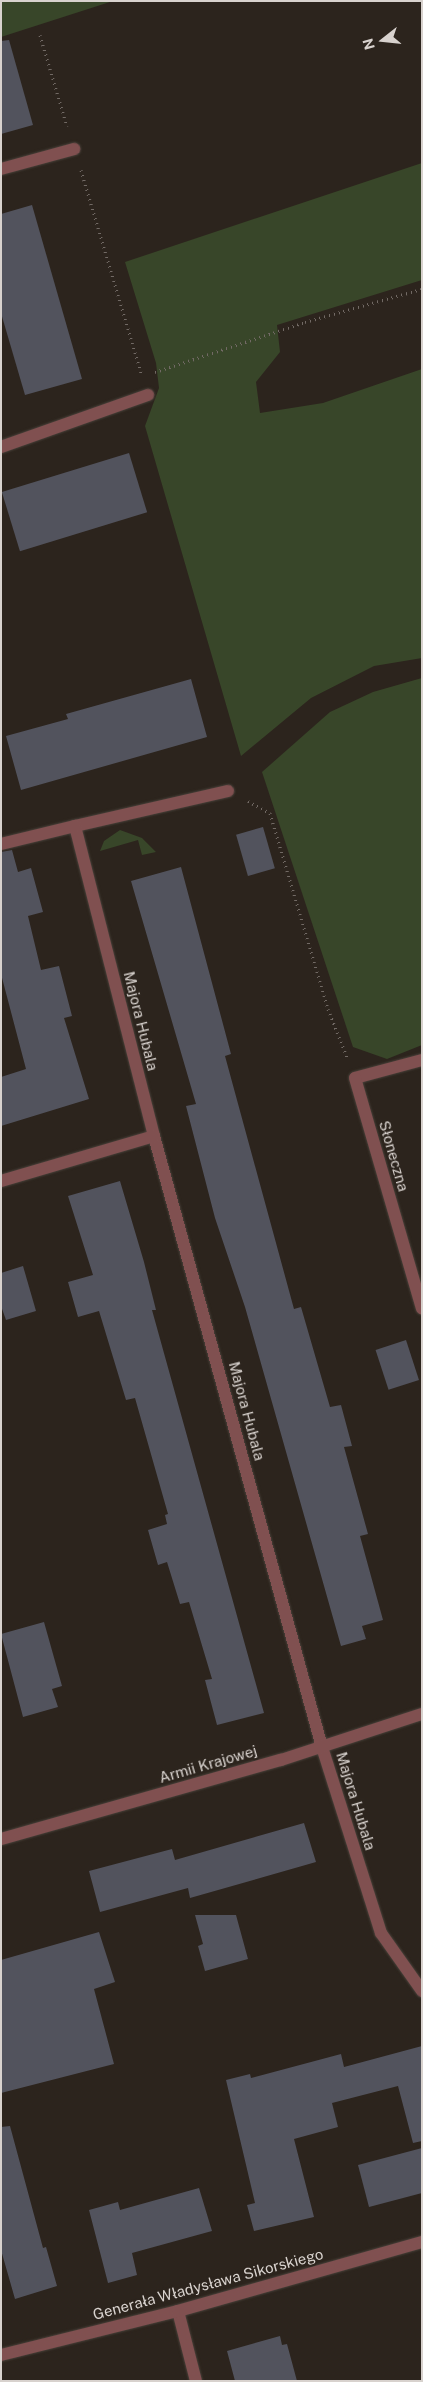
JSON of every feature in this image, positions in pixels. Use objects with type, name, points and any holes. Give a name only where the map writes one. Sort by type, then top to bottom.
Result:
[{"type":"street","points":[[1,169],[74,149]]},
{"type":"street","points":[[1,447],[148,395]]},
{"type":"street","points":[[1,844],[228,791]]},
{"type":"street","name":"Majora Hubala","points":[[75,826],[154,1136],[322,1747],[381,1933],[422,1991]]},
{"type":"street","points":[[355,1078],[422,1060]]},
{"type":"street","name":"Słoneczna","points":[[355,1078],[422,1308]]},
{"type":"street","points":[[1,1181],[154,1136]]},
{"type":"street","name":"Armii Krajowej","points":[[1,1839],[322,1747],[422,1714]]},
{"type":"street","name":"Generała Władysława Sikorskiego","points":[[1,2355],[178,2311],[422,2242]]},
{"type":"street","points":[[178,2311],[196,2381]]},
{"type":"path","points":[[40,35],[142,376],[304,322],[422,289]]},
{"type":"path","points":[[228,791],[270,813],[328,1009],[355,1078]]},
{"type":"green space","points":[[1,1],[113,1],[1,37]]},
{"type":"green space","points":[[422,163],[422,280],[277,325],[280,352],[256,382],[260,413],[323,403],[422,369],[422,658],[374,666],[311,698],[241,756],[145,426],[159,388],[156,363],[125,262]]},
{"type":"green space","points":[[422,678],[422,1045],[387,1059],[353,1047],[262,772],[330,712],[373,692]]},
{"type":"green space","points":[[120,830],[142,838],[156,852],[142,855],[138,840],[100,851],[104,841]]},
{"type":"building","points":[[9,40],[33,125],[1,134],[1,41]]},
{"type":"building","points":[[32,205],[82,379],[25,395],[1,313],[1,214]]},
{"type":"building","points":[[129,453],[147,512],[20,551],[2,492]]},
{"type":"building","points":[[191,679],[207,737],[21,790],[6,736],[68,719],[66,714]]},
{"type":"building","points":[[263,827],[275,868],[248,876],[236,835]]},
{"type":"building","points":[[12,850],[18,872],[31,868],[43,912],[28,916],[41,970],[59,966],[72,1016],[64,1018],[89,1099],[1,1126],[1,1077],[26,1069],[1,974],[1,852]]},
{"type":"building","points":[[181,867],[231,1054],[225,1056],[294,1309],[301,1307],[330,1407],[341,1405],[352,1446],[344,1447],[368,1534],[360,1536],[383,1620],[362,1626],[366,1639],[341,1646],[245,1307],[215,1218],[186,1106],[196,1104],[131,881]]},
{"type":"building","points":[[120,1181],[156,1310],[152,1310],[264,1713],[217,1725],[205,1680],[212,1679],[189,1602],[180,1604],[167,1562],[158,1565],[148,1530],[167,1524],[165,1515],[168,1514],[135,1398],[126,1400],[99,1311],[78,1317],[68,1282],[93,1275],[68,1196]]},
{"type":"building","points":[[23,1266],[36,1311],[6,1320],[1,1306],[1,1273]]},
{"type":"building","points":[[406,1340],[419,1380],[389,1390],[376,1350]]},
{"type":"building","points":[[44,1622],[62,1686],[52,1689],[58,1707],[23,1717],[1,1634]]},
{"type":"building","points":[[304,1823],[316,1862],[190,1898],[188,1888],[100,1912],[89,1871],[172,1849],[175,1860]]},
{"type":"building","points":[[195,1915],[236,1915],[248,1959],[205,1971],[198,1946],[203,1944]]},
{"type":"building","points":[[99,1932],[115,1982],[94,1989],[114,2064],[1,2093],[1,1960]]},
{"type":"building","points":[[422,2046],[422,2141],[413,2143],[398,2086],[332,2103],[338,2127],[294,2139],[314,2217],[254,2231],[247,2205],[255,2203],[226,2080],[250,2074],[251,2078],[341,2054],[344,2067]]},
{"type":"building","points":[[10,2126],[43,2248],[46,2247],[57,2286],[15,2299],[1,2250],[1,2127]]},
{"type":"building","points":[[422,2148],[422,2193],[369,2207],[358,2165]]},
{"type":"building","points":[[199,2188],[212,2231],[132,2253],[137,2275],[108,2283],[89,2210],[118,2202],[120,2210]]},
{"type":"building","points":[[280,2336],[282,2345],[287,2344],[297,2381],[235,2381],[227,2351]]}]
